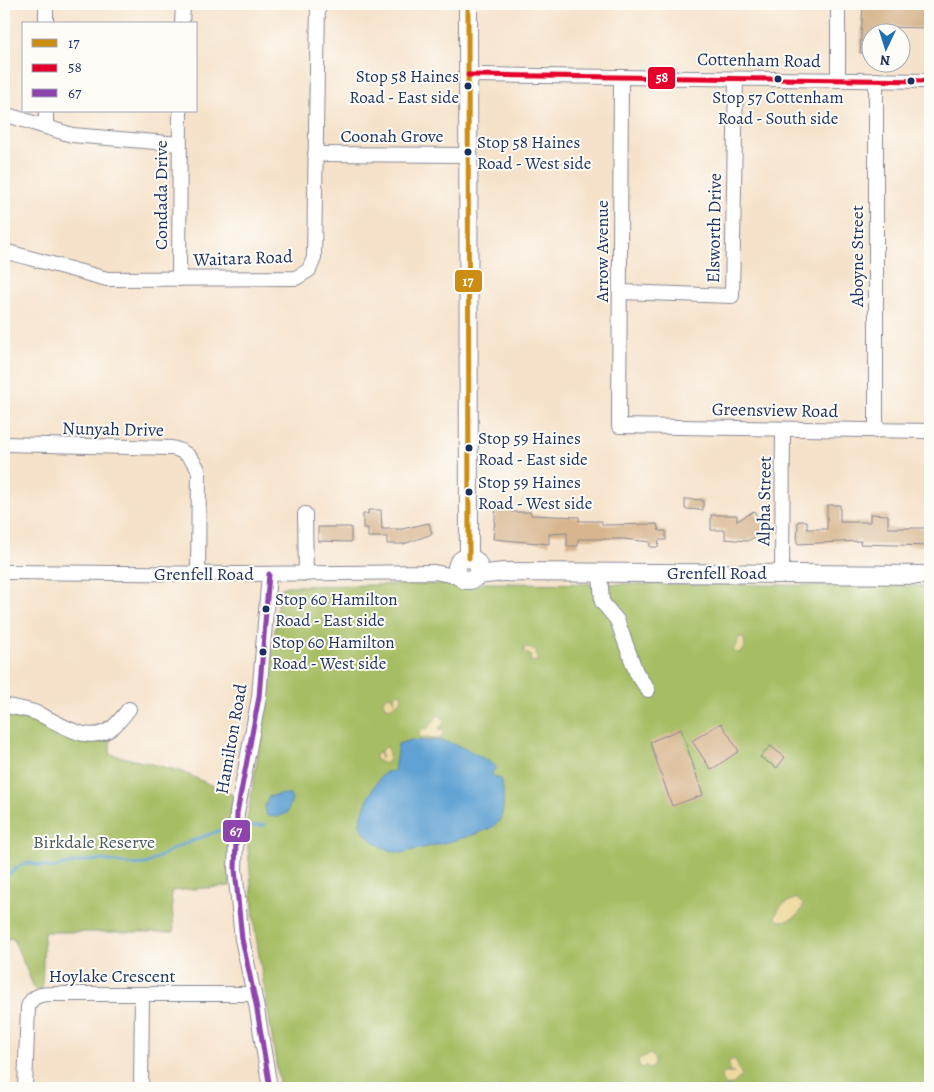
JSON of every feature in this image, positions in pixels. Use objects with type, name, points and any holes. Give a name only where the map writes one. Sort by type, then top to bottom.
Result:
[{"type":"main road","points":[[468,4],[468,568]]},
{"type":"main road","name":"Grenfell Road","points":[[468,568],[504,572],[930,575]]},
{"type":"street","points":[[46,4],[46,22]]},
{"type":"street","points":[[182,22],[183,4]]},
{"type":"street","name":"Waitara Road","points":[[4,252],[108,279],[296,278],[310,270],[314,258],[318,4]]},
{"type":"street","points":[[838,4],[838,80]]},
{"type":"street","name":"Cottenham Road","points":[[468,75],[930,81]]},
{"type":"street","name":"Arrow Avenue","points":[[619,426],[621,76]]},
{"type":"street","name":"Elsworth Drive","points":[[621,292],[732,296],[736,79]]},
{"type":"street","name":"Aboyne Street","points":[[876,80],[876,431]]},
{"type":"street","points":[[46,112],[46,127]]},
{"type":"street","name":"Condada Drive","points":[[179,279],[180,112]]},
{"type":"street","points":[[4,114],[72,135],[179,144]]},
{"type":"street","name":"Coonah Grove","points":[[315,154],[468,155]]},
{"type":"street","name":"Greensview Road","points":[[619,426],[930,431]]},
{"type":"street","name":"Alpha Street","points":[[782,573],[783,429]]},
{"type":"street","name":"Nunyah Drive","points":[[4,444],[172,448],[185,453],[194,461],[199,472],[198,574]]},
{"type":"street","points":[[305,514],[306,574]]},
{"type":"street","name":"Grenfell Road","points":[[4,572],[306,574],[434,572],[468,568]]},
{"type":"street","points":[[600,573],[602,602],[617,620],[636,672],[648,690]]},
{"type":"street","name":"Hamilton Road","points":[[269,574],[259,697],[243,775],[235,840],[237,905],[270,1088]]},
{"type":"street","points":[[4,705],[34,712],[64,728],[84,734],[98,734],[113,727],[129,709]]},
{"type":"street","name":"Hoylake Crescent","points":[[25,1088],[30,1000],[43,994],[254,994]]},
{"type":"street","points":[[141,1088],[142,995]]},
{"type":"green space","points":[[483,583],[930,586],[930,1088],[280,1088],[255,930],[246,825],[263,725],[277,615],[277,591],[286,586],[444,584],[469,588]]},
{"type":"green space","name":"Birkdale Reserve","points":[[4,711],[34,718],[81,738],[100,739],[110,737],[110,754],[180,771],[233,795],[229,838],[230,886],[171,891],[174,932],[44,932],[42,990],[35,990],[13,938],[4,940]]},
{"type":"sand","points":[[738,638],[744,639],[745,647],[741,652],[737,653],[733,649],[737,645]]},
{"type":"sand","points":[[524,646],[536,651],[537,662],[530,661],[531,655],[524,653]]},
{"type":"sand","points":[[401,693],[402,700],[390,708],[384,706],[383,700],[386,697],[392,696],[394,703],[395,694]]},
{"type":"sand","points":[[439,714],[445,721],[438,730],[444,731],[442,737],[438,739],[419,737],[419,732],[429,727]]},
{"type":"sand","points":[[386,747],[389,749],[389,760],[384,764],[375,759],[375,755],[380,752],[381,759],[381,750]]},
{"type":"sand","points":[[796,898],[803,904],[800,912],[794,918],[777,920],[775,917],[781,906]]},
{"type":"sand","points":[[651,1054],[655,1060],[653,1068],[647,1069],[646,1065],[643,1068],[639,1066],[638,1059]]},
{"type":"sand","points":[[735,1059],[742,1076],[733,1084],[726,1086],[721,1077],[724,1073],[735,1073],[729,1072],[729,1061]]},
{"type":"water","points":[[411,740],[439,741],[460,746],[494,765],[496,768],[492,773],[493,776],[501,779],[503,789],[503,806],[499,821],[494,826],[470,836],[402,853],[384,847],[372,840],[360,825],[369,796],[383,775],[394,771],[398,744]]},
{"type":"water","points":[[281,794],[290,795],[292,799],[287,813],[278,817],[267,816],[265,807],[268,797]]},
{"type":"building","points":[[863,4],[930,4],[930,28],[912,28],[912,22],[862,22],[862,53],[860,53]]},
{"type":"building","points":[[685,499],[703,500],[703,510],[685,509]]},
{"type":"building","points":[[827,505],[840,505],[840,522],[870,522],[870,514],[888,515],[888,528],[930,528],[930,546],[860,544],[861,541],[797,544],[798,521],[807,521],[807,529],[827,529]]},
{"type":"building","points":[[496,507],[511,509],[511,512],[531,512],[531,515],[579,517],[579,521],[602,521],[602,525],[657,524],[659,531],[666,531],[666,540],[659,540],[658,547],[650,547],[650,542],[624,539],[578,539],[578,546],[567,546],[567,533],[549,534],[549,544],[493,539]]},
{"type":"building","points":[[368,510],[381,510],[382,529],[402,529],[429,523],[432,534],[404,544],[387,544],[387,537],[368,537],[368,528],[363,528],[363,514],[368,514]]},
{"type":"building","points":[[754,511],[760,521],[769,522],[769,537],[755,537],[747,541],[725,539],[725,530],[711,530],[711,515],[737,515],[737,521]]},
{"type":"building","points":[[318,527],[351,527],[351,542],[318,541]]},
{"type":"building","points":[[721,723],[739,751],[711,770],[692,741]]},
{"type":"building","points":[[681,729],[703,795],[672,806],[650,742]]},
{"type":"building","points":[[770,746],[785,757],[777,768],[760,757]]},
{"type":"waterway","points":[[251,826],[265,825]]},
{"type":"waterway","points":[[4,878],[19,866],[29,863],[51,868],[83,861],[103,860],[133,865],[146,864],[179,846],[226,828]]},
{"type":"transit line","name":"17","points":[[468,4],[469,558]]},
{"type":"transit line","name":"58","points":[[468,75],[930,81]]},
{"type":"transit line","name":"67","points":[[269,574],[259,697],[237,813],[235,869],[242,939],[256,1004],[270,1088]]},
{"type":"place","name":"Stop 57 Cottenham Road - South side","points":[[778,79]]},
{"type":"place","name":"Stop 58 Haines Road - East side","points":[[468,86]]},
{"type":"place","name":"Stop 58 Haines Road - West side","points":[[468,152]]},
{"type":"place","name":"Stop 59 Haines Road - East side","points":[[469,448]]},
{"type":"place","name":"Stop 59 Haines Road - West side","points":[[469,492]]},
{"type":"place","name":"Stop 60 Hamilton Road - East side","points":[[266,609]]},
{"type":"place","name":"Stop 60 Hamilton Road - West side","points":[[263,652]]}]
